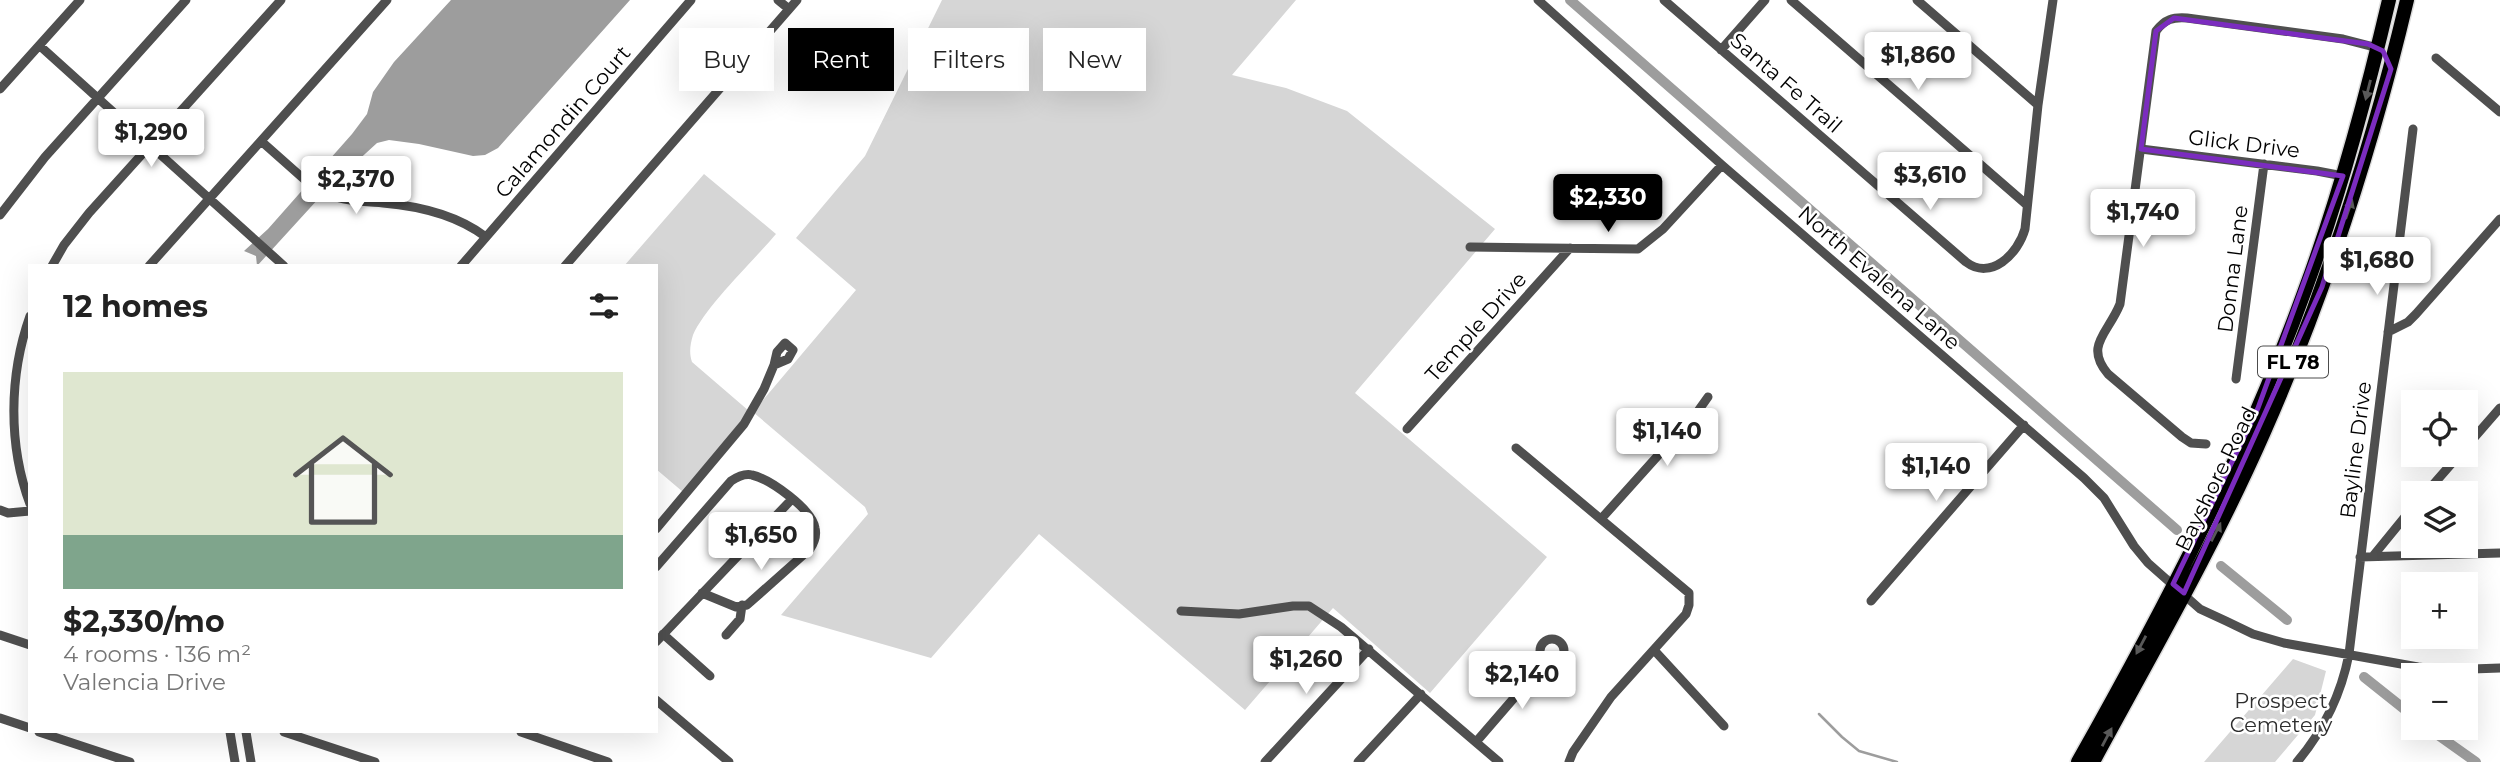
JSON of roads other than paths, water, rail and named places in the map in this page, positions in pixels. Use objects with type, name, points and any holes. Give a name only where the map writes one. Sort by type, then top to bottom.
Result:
[{"type":"main road","name":"Bayshore Road","points":[[2078,762],[2179,588],[2258,408],[2305,290],[2343,176],[2363,108],[2389,0]]},
{"type":"main road","name":"Bayshore Road","points":[[2093,762],[2179,588],[2263,433],[2309,322],[2359,178],[2407,0]]},
{"type":"main road","points":[[2378,48],[2383,51],[2390,69]]},
{"type":"street","points":[[0,89],[80,0]]},
{"type":"street","points":[[0,215],[24,181],[186,0]]},
{"type":"street","points":[[53,264],[73,233],[281,0]]},
{"type":"street","points":[[151,264],[387,0]]},
{"type":"street","name":"Calamondin Court","points":[[463,264],[691,0]]},
{"type":"street","points":[[778,0],[789,9]]},
{"type":"street","points":[[567,264],[797,0]]},
{"type":"street","name":"North Evalena Lane","points":[[1538,0],[1722,165],[2024,425],[2104,498],[2148,563],[2200,608],[2253,634],[2298,646],[2432,669],[2500,668]]},
{"type":"street","name":"Santa Fe Trail","points":[[1664,0],[1975,269],[1985,270],[1994,267],[2017,247],[2025,229],[2052,4]]},
{"type":"street","points":[[1721,50],[1765,0]]},
{"type":"street","points":[[1791,0],[2027,205]]},
{"type":"street","points":[[1917,0],[2038,105]]},
{"type":"street","points":[[2043,0],[2052,4]]},
{"type":"street","points":[[2206,444],[2191,443],[2182,437],[2108,374],[2096,354],[2120,304],[2156,31],[2163,22],[2174,18],[2193,19],[2343,39],[2378,48]]},
{"type":"street","points":[[40,46],[282,264]]},
{"type":"street","points":[[2436,58],[2500,112]]},
{"type":"street","name":"Bayline Drive","points":[[2297,762],[2335,704],[2349,654],[2413,129]]},
{"type":"street","points":[[261,141],[324,194],[343,200],[398,205],[432,212],[473,227],[486,237]]},
{"type":"street","name":"Glick Drive","points":[[2141,149],[2343,176]]},
{"type":"street","name":"Donna Lane","points":[[2236,379],[2264,164]]},
{"type":"street","points":[[1470,247],[1639,249],[1663,229],[1722,165]]},
{"type":"street","points":[[2388,332],[2408,322],[2416,314],[2500,219]]},
{"type":"street","name":"Temple Drive","points":[[1407,429],[1570,248]]},
{"type":"street","points":[[28,322],[15,377],[14,419],[19,466],[28,498]]},
{"type":"street","points":[[658,527],[744,424],[774,365]]},
{"type":"street","points":[[1601,519],[1708,397]]},
{"type":"street","points":[[2478,433],[2500,408]]},
{"type":"street","points":[[1871,601],[2024,425]]},
{"type":"street","points":[[1516,448],[1689,593],[1686,614],[1611,697],[1569,762]]},
{"type":"street","points":[[2436,481],[2449,467]]},
{"type":"street","points":[[658,565],[731,481],[739,476],[752,475],[762,479],[792,499],[811,518],[816,528],[815,540],[810,549],[758,595],[736,607],[702,593]]},
{"type":"street","points":[[710,676],[660,638],[792,499]]},
{"type":"street","points":[[0,510],[8,513],[28,510]]},
{"type":"street","points":[[2373,556],[2401,522]]},
{"type":"street","points":[[2360,557],[2500,553]]},
{"type":"street","points":[[726,635],[740,619],[742,606]]},
{"type":"street","points":[[1181,611],[1239,614],[1309,606],[1330,618],[1369,649],[1499,762]]},
{"type":"street","points":[[0,635],[28,644]]},
{"type":"street","points":[[1265,762],[1369,649]]},
{"type":"street","points":[[1654,650],[1724,726]]},
{"type":"street","points":[[1476,742],[1546,661]]},
{"type":"street","points":[[1358,762],[1421,694]]},
{"type":"street","points":[[658,702],[729,762]]},
{"type":"street","points":[[0,718],[28,727]]},
{"type":"street","points":[[42,733],[130,762]]},
{"type":"street","points":[[230,733],[235,762]]},
{"type":"street","points":[[246,733],[251,762]]},
{"type":"street","points":[[287,733],[375,762]]},
{"type":"street","points":[[525,733],[608,762]]},
{"type":"waterway","points":[[1570,0],[2177,530]]},
{"type":"waterway","points":[[2221,566],[2287,620]]},
{"type":"waterway","points":[[2364,677],[2401,706]]},
{"type":"waterway","points":[[1819,714],[1859,751],[1897,762]]},
{"type":"waterway","points":[[2445,740],[2476,762]]},
{"type":"park label","name":"Prospect Cemetery","points":[[2281,713]]}]
